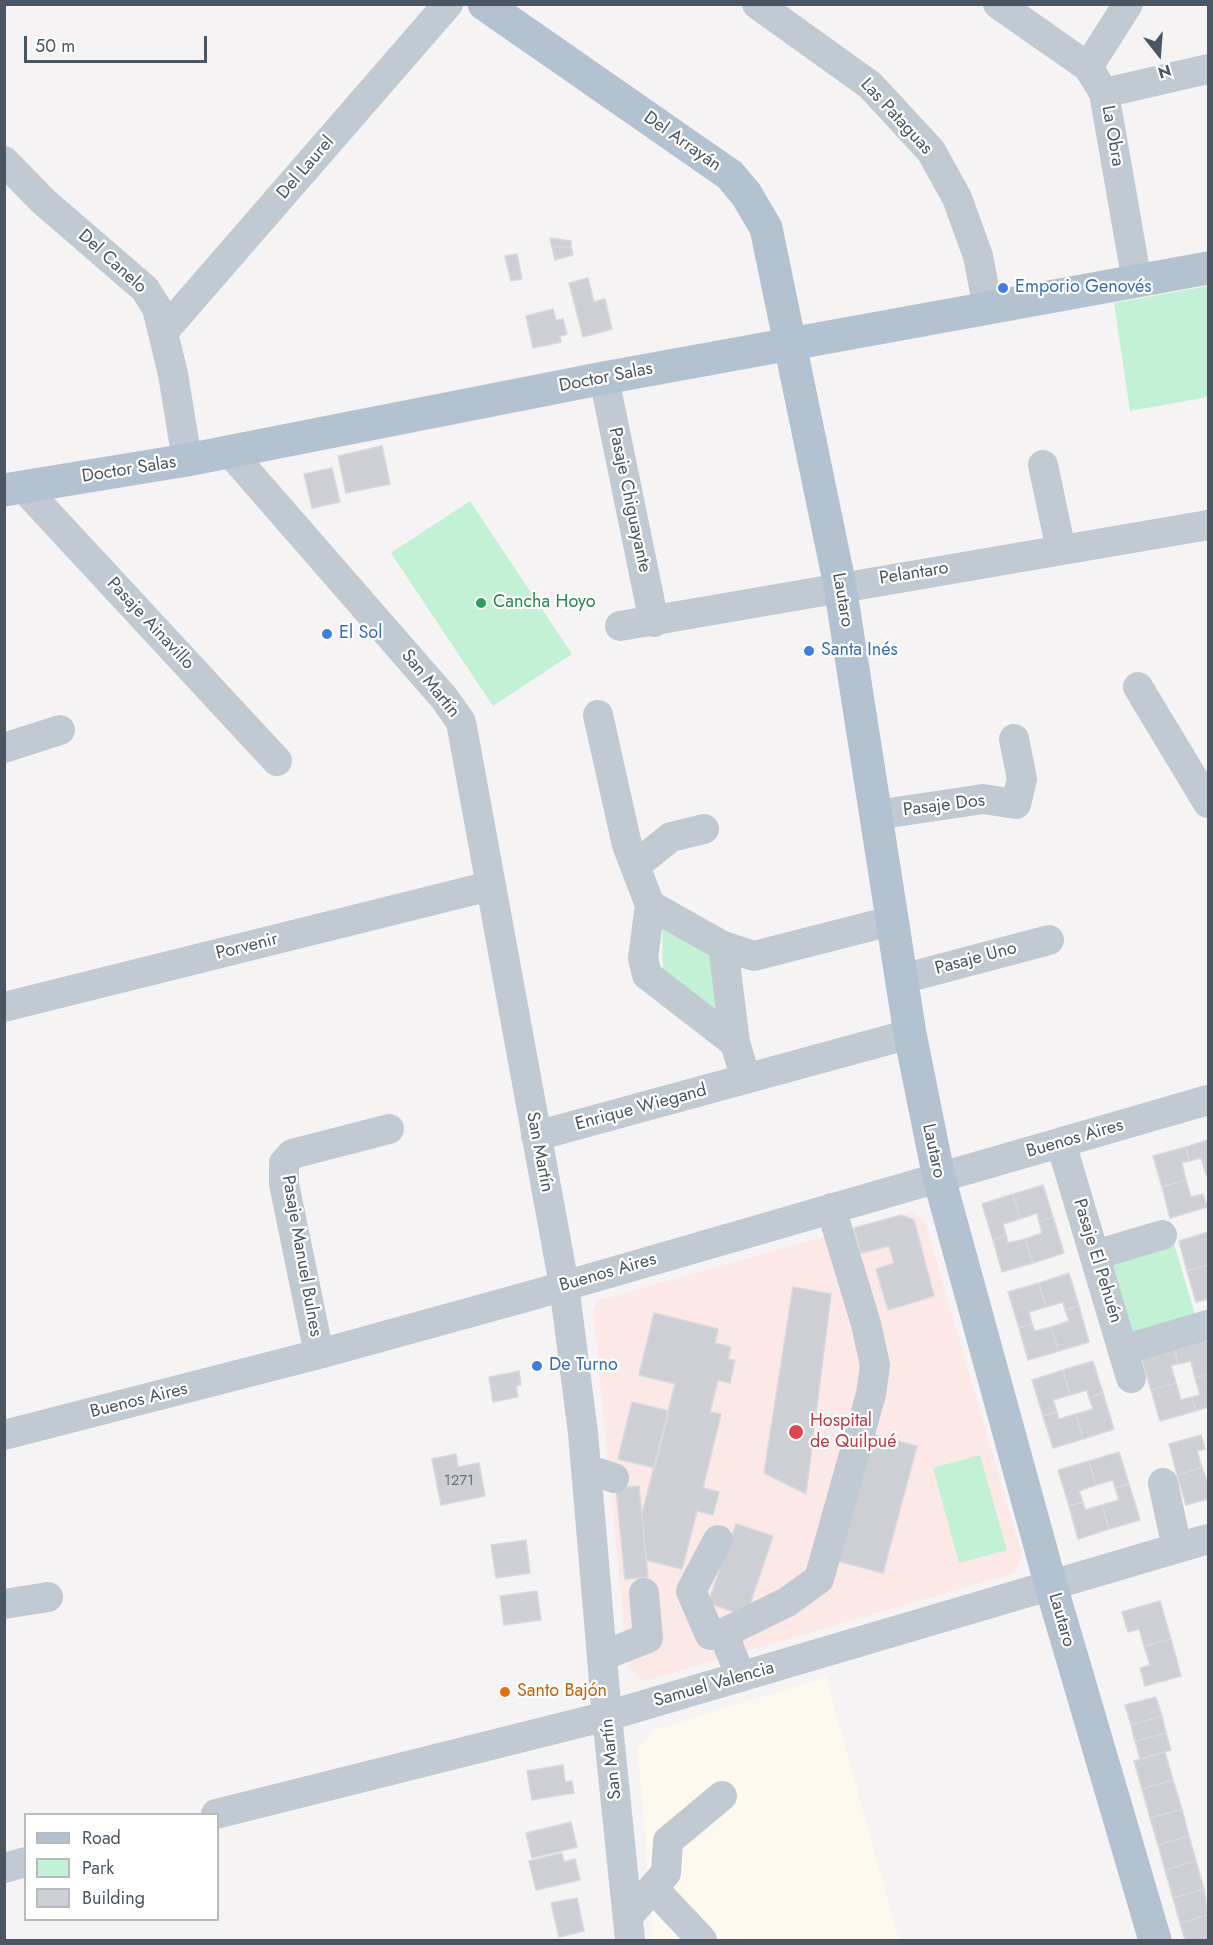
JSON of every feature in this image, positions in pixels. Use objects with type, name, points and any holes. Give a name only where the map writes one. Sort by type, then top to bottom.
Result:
[{"type":"main road","name":"Del Arrayán","points":[[484,4],[730,175],[746,194],[766,228],[790,343]]},
{"type":"main road","name":"Doctor Salas","points":[[14,489],[187,460],[790,343],[1209,268]]},
{"type":"main road","name":"Lautaro","points":[[790,343],[840,586],[891,921],[910,1034],[939,1178],[1051,1586],[1155,1941]]},
{"type":"street","name":"Del Laurel","points":[[164,331],[448,4]]},
{"type":"street","name":"Las Pataguas","points":[[757,4],[870,85],[931,151],[957,198],[964,217],[978,256],[988,308]]},
{"type":"street","points":[[998,4],[1088,67],[1128,4]]},
{"type":"street","name":"La Obra","points":[[1088,67],[1104,93],[1137,282]]},
{"type":"street","points":[[1104,93],[1209,69]]},
{"type":"street","name":"Del Canelo","points":[[4,161],[43,201],[145,289],[157,308],[164,331],[187,460]]},
{"type":"street","name":"Pasaje Chiguayante","points":[[604,378],[654,622]]},
{"type":"street","name":"San Martín","points":[[229,451],[445,699],[461,722],[600,1474],[602,1656],[629,1928]]},
{"type":"street","points":[[1043,465],[1061,550]]},
{"type":"street","name":"Pasaje Ainavillo","points":[[14,489],[277,761]]},
{"type":"street","name":"Pelantaro","points":[[620,626],[654,622],[840,586],[1209,525]]},
{"type":"street","points":[[1138,687],[1209,803]]},
{"type":"street","points":[[598,714],[627,845],[650,905],[643,958],[647,975],[735,1042]]},
{"type":"street","points":[[4,748],[60,730]]},
{"type":"street","name":"Pasaje Dos","points":[[876,815],[983,799],[1016,804],[1022,778],[1014,739]]},
{"type":"street","points":[[636,864],[671,837],[704,829]]},
{"type":"street","name":"Porvenir","points":[[4,1007],[490,886]]},
{"type":"street","points":[[650,905],[723,946],[754,956],[891,921]]},
{"type":"street","name":"Pasaje Uno","points":[[902,979],[1049,940]]},
{"type":"street","points":[[723,946],[735,1042],[746,1079]]},
{"type":"street","name":"Enrique Wiegand","points":[[536,1136],[910,1034]]},
{"type":"street","name":"Buenos Aires","points":[[4,1435],[319,1354],[1209,1100]]},
{"type":"street","name":"Pasaje Manuel Bulnes","points":[[319,1354],[284,1184],[285,1162],[291,1154],[389,1129]]},
{"type":"street","name":"Pasaje El Pehuén","points":[[1061,1143],[1131,1378]]},
{"type":"street","points":[[718,1540],[691,1591],[710,1635],[726,1632],[787,1602],[819,1579],[871,1394],[875,1365],[866,1324],[831,1208]]},
{"type":"street","points":[[1095,1255],[1162,1235]]},
{"type":"street","points":[[1123,1350],[1209,1325]]},
{"type":"street","points":[[1163,1483],[1177,1548]]},
{"type":"street","name":"Samuel Valencia","points":[[219,1814],[607,1716],[1209,1539]]},
{"type":"street","points":[[602,1656],[648,1638],[644,1593]]},
{"type":"street","points":[[4,1605],[48,1597]]},
{"type":"street","points":[[726,1632],[729,1648],[741,1677]]},
{"type":"street","points":[[629,1928],[653,1888],[666,1873],[668,1840],[722,1797]]},
{"type":"street","points":[[4,1868],[24,1863]]},
{"type":"street","points":[[653,1888],[702,1941]]},
{"type":"shaded area","name":"Hospital de Quilpué","points":[[911,1212],[925,1221],[1022,1555],[1014,1573],[644,1681],[628,1667],[593,1310],[600,1300]]},
{"type":"shaded area","points":[[826,1677],[899,1940],[653,1940],[638,1749],[654,1730]]},
{"type":"green space","points":[[1208,286],[1208,397],[1130,411],[1114,303]]},
{"type":"green space","name":"Cancha Hoyo","points":[[470,501],[572,654],[493,706],[391,553]]},
{"type":"green space","points":[[662,926],[711,950],[720,1019],[663,969]]},
{"type":"green space","points":[[1172,1237],[1195,1315],[1128,1335],[1104,1259]]},
{"type":"green space","points":[[980,1455],[1007,1550],[959,1563],[933,1468]]},
{"type":"building","points":[[550,238],[571,241],[571,247],[552,247]]},
{"type":"building","points":[[552,247],[571,247],[573,255],[555,260]]},
{"type":"building","points":[[517,254],[522,279],[511,281],[505,256]]},
{"type":"building","points":[[588,278],[594,302],[605,299],[612,329],[583,337],[569,283]]},
{"type":"building","points":[[553,309],[556,320],[563,319],[567,334],[560,336],[561,342],[533,348],[526,316]]},
{"type":"building","points":[[382,446],[390,484],[346,493],[338,456]]},
{"type":"building","points":[[332,468],[340,502],[312,508],[304,474]]},
{"type":"building","points":[[1208,1140],[1208,1174],[1206,1175],[1201,1158],[1189,1161],[1186,1147]]},
{"type":"building","points":[[1186,1147],[1189,1161],[1182,1163],[1186,1180],[1162,1187],[1153,1156]]},
{"type":"building","points":[[1186,1180],[1191,1197],[1203,1194],[1207,1207],[1170,1218],[1162,1187]]},
{"type":"building","points":[[1043,1185],[1053,1217],[1039,1222],[1037,1213],[1020,1219],[1013,1194]]},
{"type":"building","points":[[1013,1194],[1020,1219],[1003,1224],[1006,1235],[993,1240],[982,1204]]},
{"type":"building","points":[[901,1215],[914,1220],[934,1296],[888,1310],[876,1269],[894,1263],[889,1246],[861,1253],[854,1228]]},
{"type":"building","points":[[1053,1217],[1064,1253],[1033,1263],[1025,1239],[1042,1233],[1039,1222]]},
{"type":"building","points":[[1208,1232],[1208,1265],[1187,1271],[1179,1241]]},
{"type":"building","points":[[1006,1235],[1008,1243],[1025,1239],[1033,1263],[1002,1272],[993,1240]]},
{"type":"building","points":[[1208,1265],[1208,1299],[1196,1302],[1187,1271]]},
{"type":"building","points":[[1069,1273],[1079,1306],[1065,1310],[1063,1302],[1046,1307],[1039,1283]]},
{"type":"building","points":[[1039,1283],[1046,1307],[1029,1312],[1032,1324],[1019,1328],[1008,1292]]},
{"type":"building","points":[[793,1287],[831,1294],[806,1494],[764,1473]]},
{"type":"building","points":[[1079,1306],[1089,1342],[1059,1351],[1051,1327],[1069,1321],[1065,1310]]},
{"type":"building","points":[[654,1313],[718,1329],[715,1343],[731,1347],[728,1359],[735,1360],[730,1383],[718,1380],[710,1412],[721,1414],[703,1488],[719,1492],[713,1515],[697,1511],[682,1569],[646,1560],[642,1514],[675,1384],[639,1375]]},
{"type":"building","points":[[1032,1324],[1035,1331],[1051,1327],[1059,1351],[1028,1360],[1019,1328]]},
{"type":"building","points":[[1208,1341],[1208,1374],[1195,1378],[1191,1361],[1178,1364],[1175,1350]]},
{"type":"building","points":[[1175,1350],[1178,1364],[1171,1366],[1176,1383],[1151,1390],[1142,1360]]},
{"type":"building","points":[[1093,1361],[1103,1393],[1089,1398],[1087,1390],[1070,1395],[1063,1370]]},
{"type":"building","points":[[1063,1370],[1070,1395],[1053,1400],[1057,1412],[1043,1416],[1032,1380]]},
{"type":"building","points":[[519,1371],[521,1385],[516,1386],[518,1397],[493,1402],[489,1377]]},
{"type":"building","points":[[1208,1374],[1208,1407],[1196,1411],[1192,1397],[1200,1395],[1195,1378]]},
{"type":"building","points":[[1176,1383],[1181,1400],[1192,1397],[1196,1411],[1160,1421],[1151,1390]]},
{"type":"building","points":[[1103,1393],[1114,1429],[1083,1439],[1076,1414],[1093,1409],[1089,1398]]},
{"type":"building","points":[[632,1402],[669,1411],[655,1468],[618,1459]]},
{"type":"building","points":[[1057,1412],[1059,1419],[1076,1414],[1083,1439],[1053,1448],[1043,1416]]},
{"type":"building","points":[[872,1434],[917,1446],[883,1573],[838,1561]]},
{"type":"building","points":[[1201,1435],[1205,1449],[1197,1451],[1202,1467],[1177,1475],[1169,1444]]},
{"type":"building","points":[[1119,1452],[1129,1484],[1115,1488],[1113,1480],[1096,1485],[1089,1461]]},
{"type":"building","points":[[456,1454],[458,1467],[479,1463],[485,1496],[441,1505],[432,1459]]},
{"type":"building","points":[[1089,1461],[1096,1485],[1079,1491],[1083,1502],[1069,1506],[1058,1470]]},
{"type":"building","points":[[1202,1467],[1208,1484],[1208,1499],[1186,1505],[1177,1475]]},
{"type":"building","points":[[1129,1484],[1140,1520],[1109,1529],[1102,1505],[1119,1500],[1115,1488]]},
{"type":"building","points":[[639,1486],[648,1577],[625,1579],[616,1488]]},
{"type":"building","points":[[1083,1502],[1085,1510],[1102,1505],[1109,1529],[1078,1539],[1069,1506]]},
{"type":"building","points":[[736,1524],[773,1536],[746,1616],[708,1603]]},
{"type":"building","points":[[526,1540],[530,1573],[496,1578],[491,1545]]},
{"type":"building","points":[[537,1591],[541,1620],[504,1625],[500,1596]]},
{"type":"building","points":[[1160,1601],[1171,1639],[1144,1646],[1139,1629],[1128,1632],[1122,1612]]},
{"type":"building","points":[[1171,1639],[1181,1676],[1145,1686],[1140,1668],[1150,1665],[1144,1646]]},
{"type":"building","points":[[1156,1697],[1162,1716],[1131,1725],[1125,1705]]},
{"type":"building","points":[[1162,1716],[1166,1733],[1135,1741],[1131,1725]]},
{"type":"building","points":[[1166,1733],[1171,1750],[1140,1759],[1135,1741]]},
{"type":"building","points":[[1165,1752],[1173,1780],[1142,1789],[1134,1761]]},
{"type":"building","points":[[563,1765],[565,1782],[572,1781],[574,1793],[532,1800],[527,1771]]},
{"type":"building","points":[[1173,1780],[1182,1809],[1150,1818],[1142,1789]]},
{"type":"building","points":[[1182,1809],[1189,1836],[1158,1845],[1150,1818]]},
{"type":"building","points":[[571,1822],[577,1847],[532,1858],[526,1833]]},
{"type":"building","points":[[1189,1836],[1196,1861],[1165,1870],[1158,1845]]},
{"type":"building","points":[[562,1853],[564,1862],[575,1859],[580,1880],[536,1890],[529,1861]]},
{"type":"building","points":[[1196,1861],[1204,1889],[1173,1898],[1165,1870]]},
{"type":"building","points":[[1204,1889],[1208,1915],[1180,1923],[1173,1898]]},
{"type":"building","points":[[577,1898],[584,1931],[559,1937],[551,1903]]},
{"type":"building","points":[[1208,1915],[1208,1940],[1185,1940],[1180,1923]]},
{"type":"place","name":"Emporio Genovés","points":[[1003,288]]},
{"type":"place","name":"Cancha Hoyo","points":[[481,603]]},
{"type":"place","name":"El Sol","points":[[327,634]]},
{"type":"place","name":"Santa Inés","points":[[809,651]]},
{"type":"place","name":"De Turno","points":[[537,1366]]},
{"type":"place","name":"Hospital de Quilpué","points":[[796,1432]]},
{"type":"place","name":"Santo Bajón","points":[[505,1692]]}]
